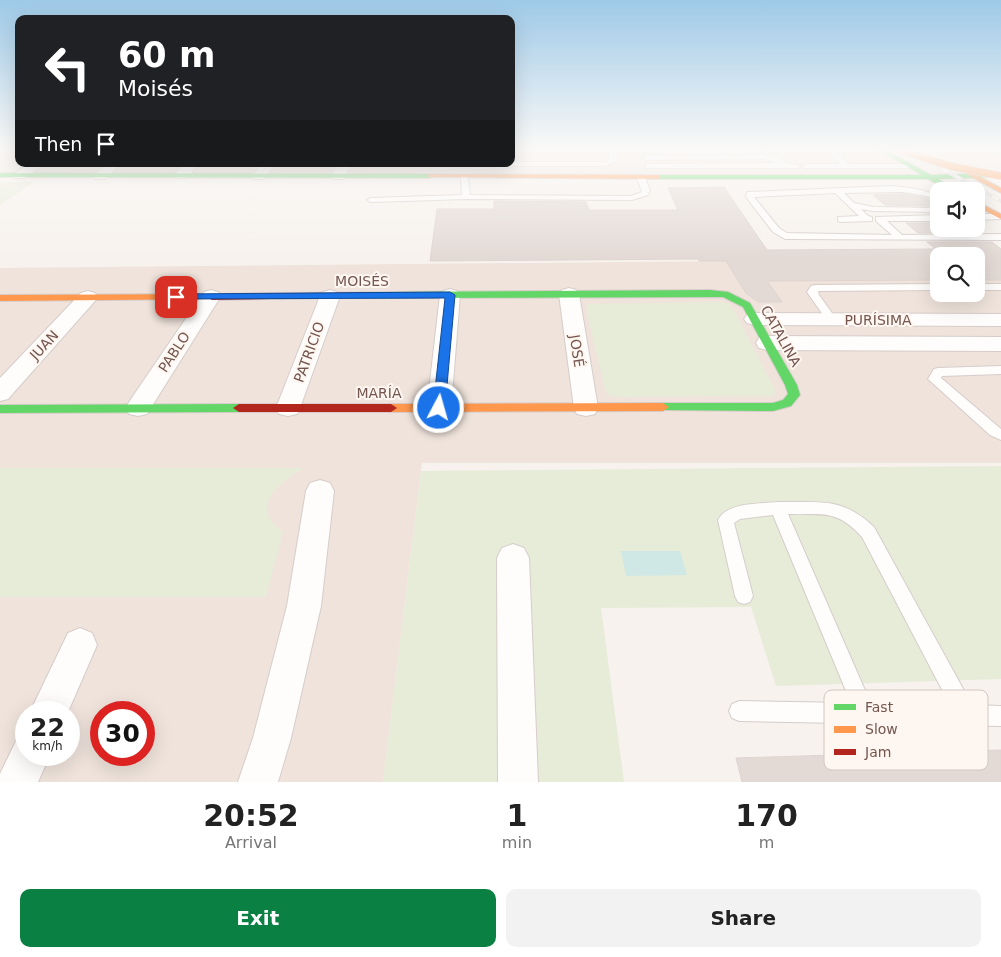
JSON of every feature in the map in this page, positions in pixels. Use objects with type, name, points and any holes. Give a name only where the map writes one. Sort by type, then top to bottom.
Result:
[{"type":"main road","points":[[980,185],[998,188]]},
{"type":"main road","points":[[985,208],[1001,217]]},
{"type":"main road","name":"MOISÉS","points":[[0,298],[725,294]]},
{"type":"main road","name":"CATALINA","points":[[725,294],[747,305],[791,385],[794,395],[788,404]]},
{"type":"main road","name":"MARÍA","points":[[0,409],[773,407],[788,404]]},
{"type":"street","name":"JOSÉ","points":[[569,294],[586,408]]},
{"type":"street","points":[[439,408],[450,295]]},
{"type":"street","name":"PABLO","points":[[138,408],[211,296]]},
{"type":"street","name":"PATRICIO","points":[[288,408],[330,296]]},
{"type":"street","name":"JUAN","points":[[0,393],[88,297]]},
{"type":"street","name":"PURÍSIMA","points":[[754,319],[1001,320]]},
{"type":"street","points":[[832,320],[850,343]]},
{"type":"street","name":"PURÍSIMA","points":[[767,342],[1001,344]]},
{"type":"street","points":[[258,782],[272,738],[304,606],[320,491]]},
{"type":"street","points":[[513,558],[518,782]]},
{"type":"street","points":[[54,701],[80,645]]},
{"type":"street","points":[[17,782],[25,766]]},
{"type":"lane","points":[[465,185],[466,197]]},
{"type":"lane","points":[[371,200],[466,197],[632,198],[645,193],[644,185]]},
{"type":"lane","points":[[930,195],[908,190],[753,193],[750,194],[750,197],[776,230],[785,236],[1001,237]]},
{"type":"lane","points":[[837,191],[866,219]]},
{"type":"lane","points":[[852,205],[873,209],[930,210]]},
{"type":"lane","points":[[985,217],[1001,217]]},
{"type":"lane","points":[[841,219],[930,218]]},
{"type":"lane","points":[[879,219],[900,238]]},
{"type":"lane","points":[[832,320],[812,292],[816,288],[930,287]]},
{"type":"lane","points":[[985,287],[1001,287]]},
{"type":"lane","points":[[998,373],[938,372],[934,379],[995,432],[1001,435]]},
{"type":"lane","points":[[778,508],[855,690]]},
{"type":"lane","points":[[744,596],[726,520],[737,512],[778,508],[836,509],[856,520],[868,532],[953,690]]},
{"type":"lane","points":[[739,711],[824,713]]},
{"type":"lane","points":[[988,716],[1001,716]]},
{"type":"shaded area","points":[[985,258],[1001,258],[1001,463],[422,463],[383,782],[0,782],[0,268],[930,259],[930,302],[985,302]]},
{"type":"green space","points":[[0,185],[29,185],[0,205]]},
{"type":"green space","points":[[728,303],[732,307],[775,390],[774,396],[618,397],[608,395],[605,390],[586,308],[588,304]]},
{"type":"green space","points":[[1001,466],[1001,679],[776,686],[751,607],[601,608],[624,782],[383,782],[421,471]]},
{"type":"green space","points":[[0,468],[303,468],[277,488],[270,496],[267,505],[268,514],[273,523],[283,532],[266,597],[0,597]]},
{"type":"water","points":[[621,551],[680,551],[687,575],[626,576]]},
{"type":"building","points":[[724,187],[767,250],[930,249],[930,280],[767,281],[782,302],[758,302],[746,293],[726,261],[699,261],[698,259],[430,261],[437,209],[494,209],[494,201],[586,202],[589,210],[678,210],[668,188]]},
{"type":"building","points":[[903,194],[926,198],[930,201],[930,206],[885,205],[873,195]]},
{"type":"building","points":[[906,223],[930,223],[930,233],[918,233]]},
{"type":"building","points":[[927,242],[992,242],[1001,249],[1001,280],[985,280],[985,247],[933,247]]},
{"type":"building","points":[[988,750],[1001,750],[1001,782],[742,782],[736,758],[824,755],[824,770],[988,770]]},
{"type":"railway","points":[[973,185],[1001,201]]},
{"type":"traffic: fast","points":[[391,295],[710,293],[725,294],[747,305],[791,385],[794,395],[787,403],[773,407],[663,407]]},
{"type":"traffic: fast","points":[[0,409],[239,408]]},
{"type":"traffic: slow","points":[[991,185],[1001,191]]},
{"type":"traffic: slow","points":[[985,208],[1001,217]]},
{"type":"traffic: slow","points":[[0,298],[212,297]]},
{"type":"traffic: slow","points":[[391,408],[663,407]]},
{"type":"traffic: jam","points":[[212,297],[391,295]]},
{"type":"traffic: jam","points":[[239,408],[391,408]]},
{"type":"route","points":[[176,297],[450,295],[439,408]]}]
